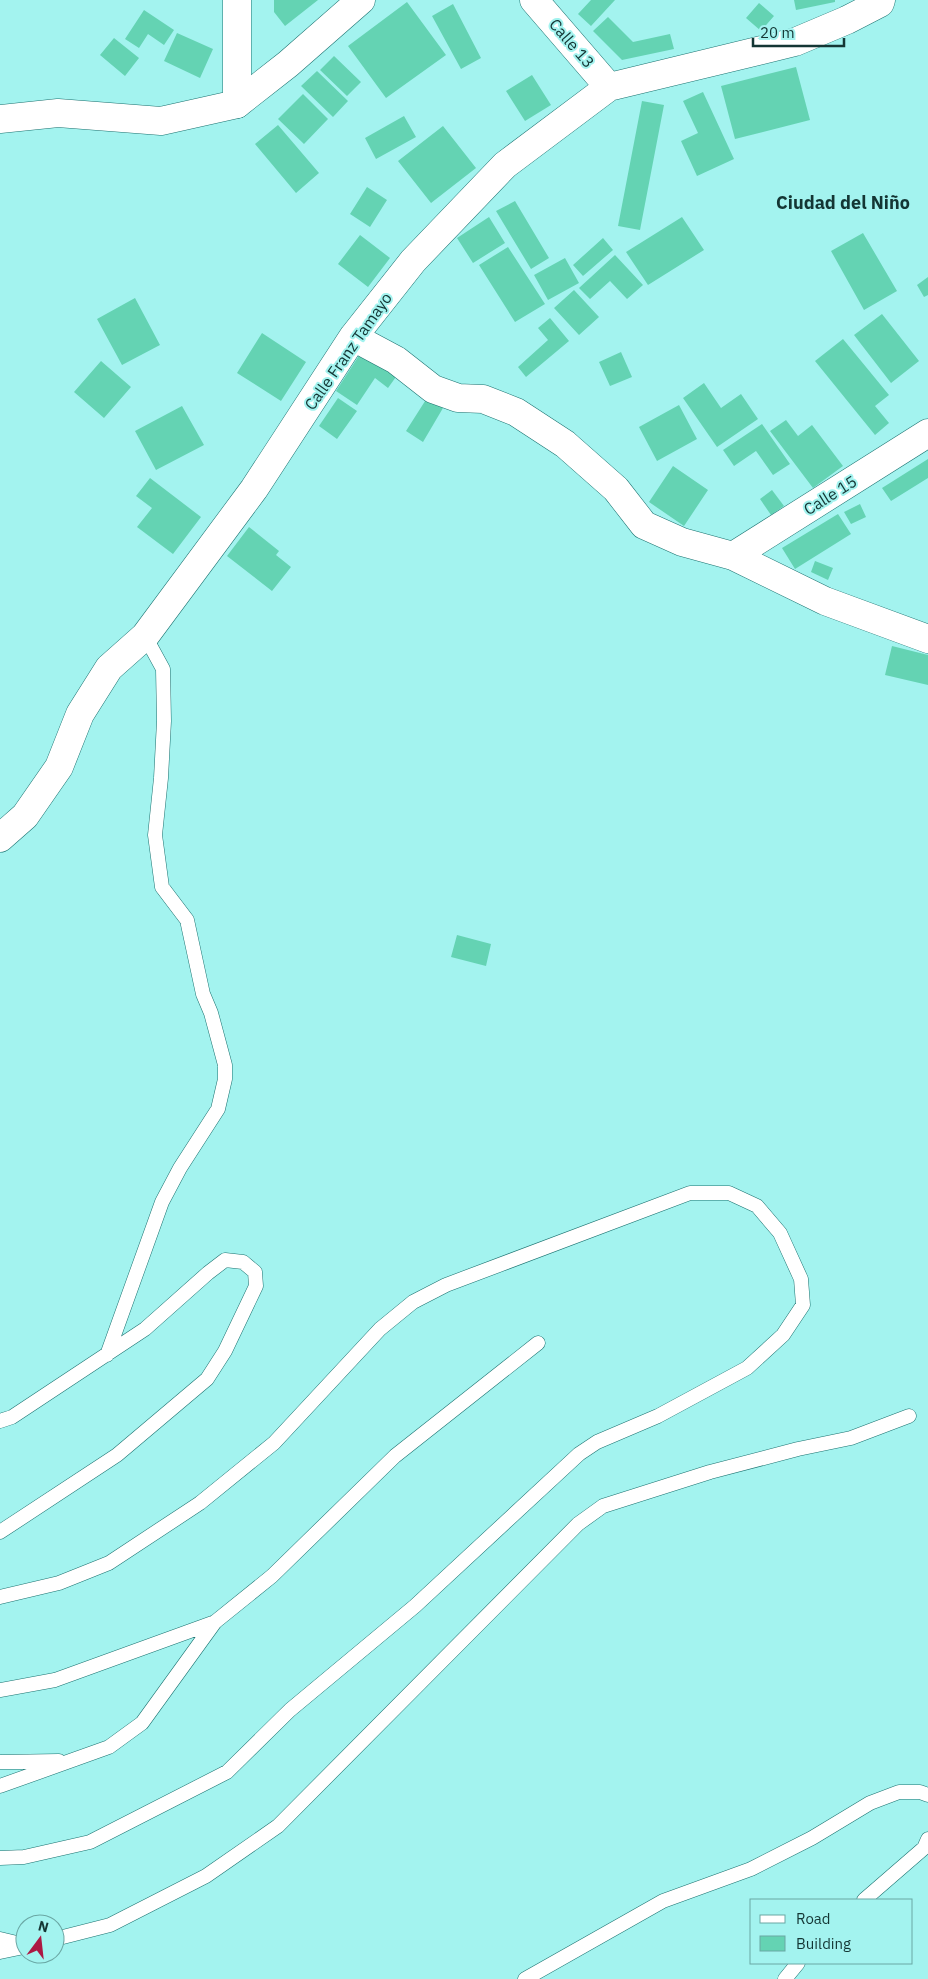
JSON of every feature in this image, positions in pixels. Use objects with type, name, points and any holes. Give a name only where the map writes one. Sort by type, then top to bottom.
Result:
[{"type":"street","points":[[237,0],[237,104]]},
{"type":"street","points":[[0,119],[58,113],[161,122],[237,104],[288,64],[361,0]]},
{"type":"street","name":"Calle 13","points":[[534,0],[609,87]]},
{"type":"street","name":"Calle Franz Tamayo","points":[[0,838],[25,816],[59,766],[80,714],[110,668],[145,636],[254,489],[353,337],[413,261],[505,166],[609,87],[795,42],[846,20],[880,3],[881,0]]},
{"type":"street","points":[[353,337],[396,360],[433,389],[458,398],[483,399],[516,412],[565,444],[616,489],[644,525],[682,542],[733,556],[825,601],[928,639]]},
{"type":"street","name":"Calle 15","points":[[733,556],[928,434]]},
{"type":"lane","points":[[107,1355],[162,1202],[180,1168],[218,1109],[225,1079],[225,1065],[211,1013],[203,994],[187,920],[162,887],[155,835],[164,721],[163,669],[145,636]]},
{"type":"lane","points":[[0,1597],[60,1583],[109,1563],[200,1503],[274,1443],[380,1329],[413,1302],[446,1284],[690,1193],[729,1193],[757,1206],[780,1233],[801,1279],[803,1306],[783,1335],[747,1368],[658,1416],[597,1442],[579,1454],[415,1606],[290,1710],[227,1772],[90,1842],[24,1857],[0,1858]]},
{"type":"lane","points":[[0,1421],[12,1417],[145,1329],[208,1273],[226,1260],[243,1262],[255,1272],[256,1286],[224,1351],[207,1379],[117,1455],[0,1532]]},
{"type":"lane","points":[[0,1786],[109,1747],[142,1723],[215,1622],[272,1576],[396,1456],[538,1343]]},
{"type":"lane","points":[[65,1936],[110,1925],[206,1876],[278,1826],[578,1524],[603,1506],[710,1472],[798,1449],[851,1438],[909,1416]]},
{"type":"lane","points":[[0,1690],[55,1680],[215,1622]]},
{"type":"lane","points":[[0,1762],[72,1760]]},
{"type":"lane","points":[[525,1979],[663,1901],[751,1869],[812,1838],[870,1803],[899,1792],[920,1792],[928,1795]]},
{"type":"lane","points":[[865,1899],[924,1848],[928,1839]]},
{"type":"lane","points":[[0,1940],[15,1944]]},
{"type":"lane","points":[[0,1952],[15,1948]]},
{"type":"lane","points":[[785,1979],[797,1964]]},
{"type":"building","points":[[274,0],[318,0],[285,26],[274,12]]},
{"type":"building","points":[[591,0],[615,0],[591,26],[578,14]]},
{"type":"building","points":[[794,0],[835,0],[835,2],[796,10]]},
{"type":"building","points":[[407,2],[446,55],[386,98],[348,46]]},
{"type":"building","points":[[759,3],[774,16],[761,31],[746,18]]},
{"type":"building","points":[[453,4],[481,58],[461,69],[432,16]]},
{"type":"building","points":[[144,10],[174,30],[164,45],[148,34],[139,48],[125,39]]},
{"type":"building","points":[[608,17],[633,42],[670,34],[674,49],[622,60],[593,31]]},
{"type":"building","points":[[177,33],[213,49],[200,78],[164,61]]},
{"type":"building","points":[[114,38],[139,58],[125,76],[100,55]]},
{"type":"building","points":[[334,56],[361,82],[347,96],[320,70]]},
{"type":"building","points":[[796,67],[810,120],[735,139],[721,86]]},
{"type":"building","points":[[317,71],[348,101],[333,117],[301,86]]},
{"type":"building","points":[[532,75],[551,105],[525,121],[506,91]]},
{"type":"building","points":[[703,92],[734,159],[697,176],[681,141],[698,133],[683,101]]},
{"type":"building","points":[[303,94],[328,119],[304,144],[278,119]]},
{"type":"building","points":[[642,101],[664,105],[640,230],[618,226]]},
{"type":"building","points":[[404,116],[416,137],[376,159],[365,138]]},
{"type":"building","points":[[278,125],[319,173],[296,193],[255,144]]},
{"type":"building","points":[[443,126],[476,168],[431,203],[398,161]]},
{"type":"building","points":[[367,187],[387,200],[370,227],[350,214]]},
{"type":"building","points":[[515,201],[549,258],[531,269],[496,211]]},
{"type":"building","points":[[489,217],[505,243],[473,263],[457,238]]},
{"type":"building","points":[[682,217],[704,250],[648,285],[626,252]]},
{"type":"building","points":[[863,233],[897,291],[864,310],[831,251]]},
{"type":"building","points":[[360,235],[390,258],[368,287],[338,264]]},
{"type":"building","points":[[603,238],[613,250],[583,276],[573,265]]},
{"type":"building","points":[[508,247],[545,304],[515,322],[479,265]]},
{"type":"building","points":[[615,255],[643,285],[627,299],[610,281],[590,299],[579,288]]},
{"type":"building","points":[[565,258],[579,283],[548,300],[534,275]]},
{"type":"building","points":[[928,277],[928,295],[924,297],[917,285]]},
{"type":"building","points":[[574,290],[599,317],[579,335],[554,308]]},
{"type":"building","points":[[135,298],[160,345],[122,365],[97,319]]},
{"type":"building","points":[[882,314],[919,361],[891,383],[854,335]]},
{"type":"building","points":[[550,318],[569,341],[526,377],[518,367],[548,340],[538,328]]},
{"type":"building","points":[[262,333],[306,362],[281,401],[237,373]]},
{"type":"building","points":[[843,339],[889,395],[875,406],[889,423],[875,435],[815,361]]},
{"type":"building","points":[[362,351],[398,374],[388,388],[375,378],[357,405],[336,391]]},
{"type":"building","points":[[621,352],[632,377],[610,386],[599,362]]},
{"type":"building","points":[[101,361],[131,387],[104,418],[74,392]]},
{"type":"building","points":[[704,383],[721,408],[741,394],[758,419],[717,447],[683,398]]},
{"type":"building","points":[[338,398],[357,411],[337,439],[319,426]]},
{"type":"building","points":[[427,398],[443,408],[423,442],[406,431]]},
{"type":"building","points":[[679,405],[697,439],[657,461],[639,427]]},
{"type":"building","points":[[182,406],[204,445],[156,470],[135,431]]},
{"type":"building","points":[[786,420],[798,436],[812,425],[843,466],[813,488],[770,431]]},
{"type":"building","points":[[762,424],[790,464],[773,475],[756,451],[734,466],[723,450]]},
{"type":"building","points":[[928,459],[928,478],[891,501],[882,488]]},
{"type":"building","points":[[673,466],[708,490],[684,526],[649,502]]},
{"type":"building","points":[[150,478],[201,517],[173,554],[137,527],[152,508],[136,496]]},
{"type":"building","points":[[772,490],[784,506],[771,515],[760,499]]},
{"type":"building","points":[[860,504],[866,517],[851,524],[844,512]]},
{"type":"building","points":[[838,514],[851,534],[795,569],[782,548]]},
{"type":"building","points":[[249,527],[279,551],[276,555],[291,567],[272,591],[227,556]]},
{"type":"building","points":[[815,561],[833,568],[828,580],[811,572]]},
{"type":"building","points":[[892,646],[928,655],[928,685],[885,675]]},
{"type":"building","points":[[457,935],[491,944],[486,966],[451,957]]},
{"type":"district","name":"Ciudad del Niño","points":[[843,202]]}]
